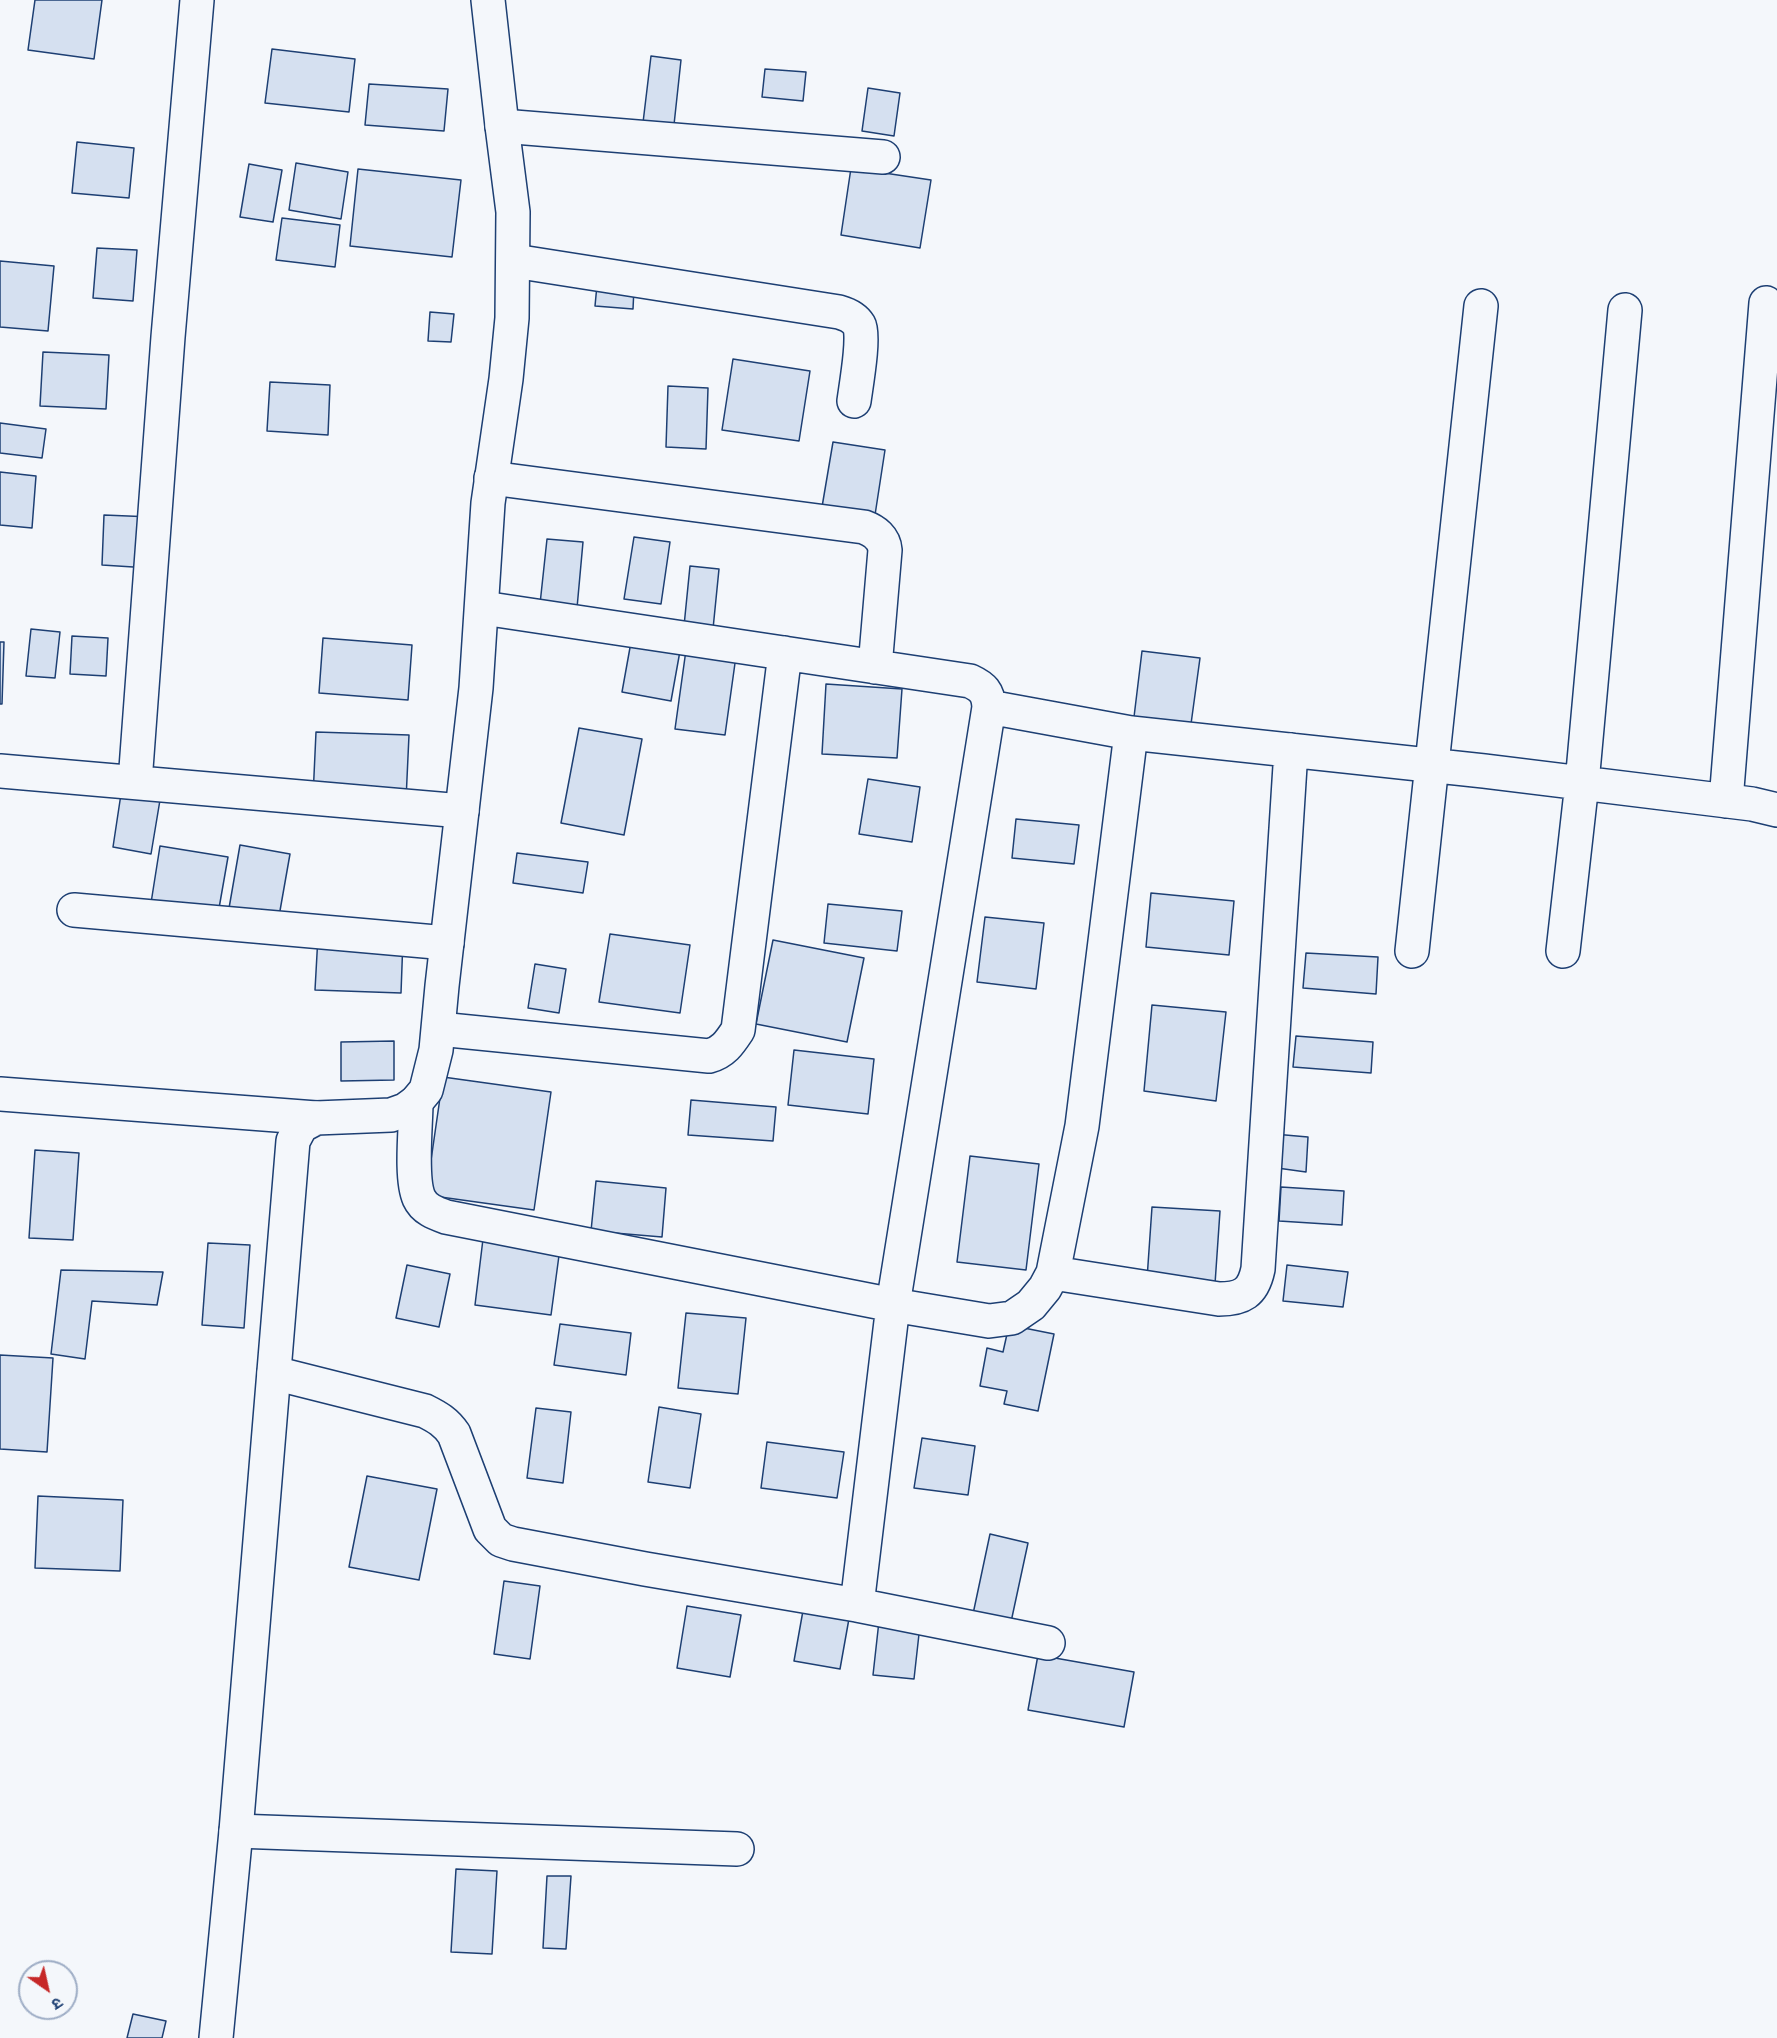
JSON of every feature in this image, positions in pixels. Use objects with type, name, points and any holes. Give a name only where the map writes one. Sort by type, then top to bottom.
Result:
[{"type":"street","points":[[135,782],[168,337],[197,0]]},
{"type":"street","points":[[0,1094],[316,1118],[391,1115],[405,1110],[426,1090],[439,1029],[476,688],[483,608],[488,503],[512,318],[513,212],[488,0]]},
{"type":"street","points":[[502,126],[883,157]]},
{"type":"street","points":[[514,261],[848,315],[859,325],[861,338],[854,401]]},
{"type":"street","points":[[1726,801],[1766,303]]},
{"type":"street","points":[[1412,951],[1481,306]]},
{"type":"street","points":[[1563,951],[1582,783],[1625,310]]},
{"type":"street","points":[[491,478],[864,527],[875,531],[884,543],[885,550],[875,667]]},
{"type":"street","points":[[483,608],[970,681],[979,685],[988,694],[989,707],[893,1305],[857,1605]]},
{"type":"street","points":[[439,1029],[709,1056],[719,1053],[730,1043],[738,1030],[785,653]]},
{"type":"street","points":[[989,707],[1131,733],[1582,783],[1765,806],[1777,810]]},
{"type":"street","points":[[416,1102],[415,1181],[420,1199],[429,1210],[446,1217],[893,1305],[989,1321],[1012,1318],[1032,1305],[1046,1288],[1053,1273],[1082,1126],[1131,733]]},
{"type":"street","points":[[1053,1273],[1219,1299],[1232,1299],[1248,1292],[1256,1281],[1291,750]]},
{"type":"street","points":[[0,771],[462,811]]},
{"type":"street","points":[[74,910],[447,943]]},
{"type":"street","points":[[216,2038],[236,1831],[293,1141],[301,1126],[316,1118]]},
{"type":"street","points":[[274,1373],[424,1411],[438,1417],[454,1434],[482,1513],[490,1529],[501,1540],[645,1569],[857,1605],[1048,1643]]},
{"type":"street","points":[[236,1831],[737,1849]]},
{"type":"building","points":[[35,0],[102,0],[94,59],[28,50]]},
{"type":"building","points":[[272,49],[355,59],[349,112],[265,103]]},
{"type":"building","points":[[651,56],[681,60],[673,134],[642,131]]},
{"type":"building","points":[[765,69],[806,72],[803,101],[762,97]]},
{"type":"building","points":[[369,84],[448,89],[444,131],[365,125]]},
{"type":"building","points":[[868,88],[900,93],[894,136],[862,131]]},
{"type":"building","points":[[77,142],[134,148],[129,198],[72,193]]},
{"type":"building","points":[[296,163],[348,172],[341,219],[289,210]]},
{"type":"building","points":[[249,164],[282,170],[273,222],[240,217]]},
{"type":"building","points":[[851,168],[931,180],[920,248],[841,235]]},
{"type":"building","points":[[358,169],[461,180],[452,257],[350,246]]},
{"type":"building","points":[[282,218],[340,225],[335,267],[276,260]]},
{"type":"building","points":[[97,248],[137,250],[133,301],[93,298]]},
{"type":"building","points":[[0,261],[54,266],[48,331],[0,327]]},
{"type":"building","points":[[597,285],[634,288],[633,309],[595,306]]},
{"type":"building","points":[[430,312],[454,314],[451,342],[428,341]]},
{"type":"building","points":[[43,352],[109,355],[106,409],[40,406]]},
{"type":"building","points":[[733,359],[810,371],[799,441],[722,430]]},
{"type":"building","points":[[270,382],[330,385],[328,435],[267,431]]},
{"type":"building","points":[[668,386],[708,388],[706,449],[666,447]]},
{"type":"building","points":[[0,423],[46,429],[42,458],[0,453]]},
{"type":"building","points":[[833,442],[885,450],[875,515],[822,507]]},
{"type":"building","points":[[0,472],[36,476],[32,528],[0,525]]},
{"type":"building","points":[[104,515],[152,517],[149,568],[102,565]]},
{"type":"building","points":[[634,537],[670,542],[661,604],[624,599]]},
{"type":"building","points":[[547,539],[583,542],[577,608],[540,604]]},
{"type":"building","points":[[690,566],[719,569],[713,629],[684,626]]},
{"type":"building","points":[[31,629],[60,632],[55,678],[26,676]]},
{"type":"building","points":[[72,636],[108,638],[106,676],[70,674]]},
{"type":"building","points":[[323,638],[412,645],[408,700],[319,693]]},
{"type":"building","points":[[0,642],[4,642],[2,704],[0,704]]},
{"type":"building","points":[[631,642],[680,651],[671,701],[622,692]]},
{"type":"building","points":[[686,650],[736,656],[725,735],[675,729]]},
{"type":"building","points":[[1142,651],[1200,658],[1191,724],[1134,717]]},
{"type":"building","points":[[826,684],[902,689],[897,758],[822,754]]},
{"type":"building","points":[[579,728],[642,739],[624,835],[561,823]]},
{"type":"building","points":[[316,732],[409,735],[406,800],[313,797]]},
{"type":"building","points":[[868,779],[920,787],[912,842],[859,834]]},
{"type":"building","points":[[121,794],[160,800],[151,854],[113,847]]},
{"type":"building","points":[[1016,819],[1079,825],[1074,864],[1012,858]]},
{"type":"building","points":[[240,845],[290,854],[278,922],[228,914]]},
{"type":"building","points":[[160,846],[228,857],[218,914],[151,903]]},
{"type":"building","points":[[517,853],[588,862],[583,893],[513,883]]},
{"type":"building","points":[[1151,893],[1234,901],[1229,955],[1146,947]]},
{"type":"building","points":[[828,904],[902,911],[897,951],[824,943]]},
{"type":"building","points":[[985,917],[1044,923],[1036,989],[977,982]]},
{"type":"building","points":[[610,934],[690,945],[680,1013],[599,1002]]},
{"type":"building","points":[[318,936],[403,939],[401,993],[315,990]]},
{"type":"building","points":[[773,940],[864,958],[847,1042],[756,1024]]},
{"type":"building","points":[[1306,953],[1378,957],[1376,994],[1303,988]]},
{"type":"building","points":[[535,964],[566,969],[559,1013],[528,1008]]},
{"type":"building","points":[[1152,1005],[1226,1012],[1216,1101],[1144,1091]]},
{"type":"building","points":[[1296,1036],[1373,1042],[1371,1073],[1293,1067]]},
{"type":"building","points":[[394,1041],[394,1080],[341,1081],[341,1042]]},
{"type":"building","points":[[794,1050],[874,1059],[868,1114],[788,1105]]},
{"type":"building","points":[[443,1077],[551,1092],[534,1210],[426,1195]]},
{"type":"building","points":[[691,1100],[776,1107],[773,1141],[688,1135]]},
{"type":"building","points":[[1274,1134],[1308,1137],[1306,1172],[1270,1167]]},
{"type":"building","points":[[35,1150],[79,1153],[73,1240],[29,1238]]},
{"type":"building","points":[[970,1156],[1039,1164],[1026,1270],[957,1262]]},
{"type":"building","points":[[596,1181],[666,1188],[662,1237],[591,1231]]},
{"type":"building","points":[[1281,1187],[1344,1191],[1342,1225],[1279,1221]]},
{"type":"building","points":[[1152,1207],[1220,1211],[1215,1284],[1147,1279]]},
{"type":"building","points":[[483,1239],[560,1248],[551,1315],[475,1305]]},
{"type":"building","points":[[208,1243],[250,1245],[244,1328],[202,1325]]},
{"type":"building","points":[[407,1265],[450,1274],[439,1327],[396,1318]]},
{"type":"building","points":[[1287,1265],[1348,1272],[1343,1307],[1283,1301]]},
{"type":"building","points":[[61,1270],[163,1272],[157,1305],[92,1301],[85,1359],[51,1354]]},
{"type":"building","points":[[686,1313],[746,1318],[738,1394],[678,1388]]},
{"type":"building","points":[[560,1324],[631,1333],[626,1375],[554,1365]]},
{"type":"building","points":[[1009,1325],[1054,1334],[1038,1411],[1004,1404],[1007,1391],[980,1386],[987,1348],[1003,1352]]},
{"type":"building","points":[[0,1355],[53,1358],[47,1452],[0,1449]]},
{"type":"building","points":[[659,1407],[701,1414],[690,1488],[648,1482]]},
{"type":"building","points":[[536,1408],[571,1412],[563,1483],[527,1478]]},
{"type":"building","points":[[922,1438],[975,1446],[968,1495],[914,1488]]},
{"type":"building","points":[[767,1442],[844,1452],[837,1498],[761,1488]]},
{"type":"building","points":[[367,1476],[437,1489],[419,1580],[349,1567]]},
{"type":"building","points":[[38,1496],[123,1500],[120,1571],[35,1568]]},
{"type":"building","points":[[990,1534],[1028,1543],[1011,1622],[973,1614]]},
{"type":"building","points":[[504,1581],[540,1586],[530,1659],[494,1654]]},
{"type":"building","points":[[804,1605],[850,1613],[840,1669],[794,1661]]},
{"type":"building","points":[[687,1606],[741,1615],[730,1677],[677,1668]]},
{"type":"building","points":[[879,1621],[920,1625],[914,1679],[873,1675]]},
{"type":"building","points":[[1038,1655],[1134,1672],[1124,1727],[1028,1710]]},
{"type":"building","points":[[456,1869],[497,1871],[492,1954],[451,1952]]},
{"type":"building","points":[[547,1876],[571,1876],[566,1949],[543,1948]]},
{"type":"building","points":[[133,2014],[166,2021],[162,2038],[127,2038]]}]
